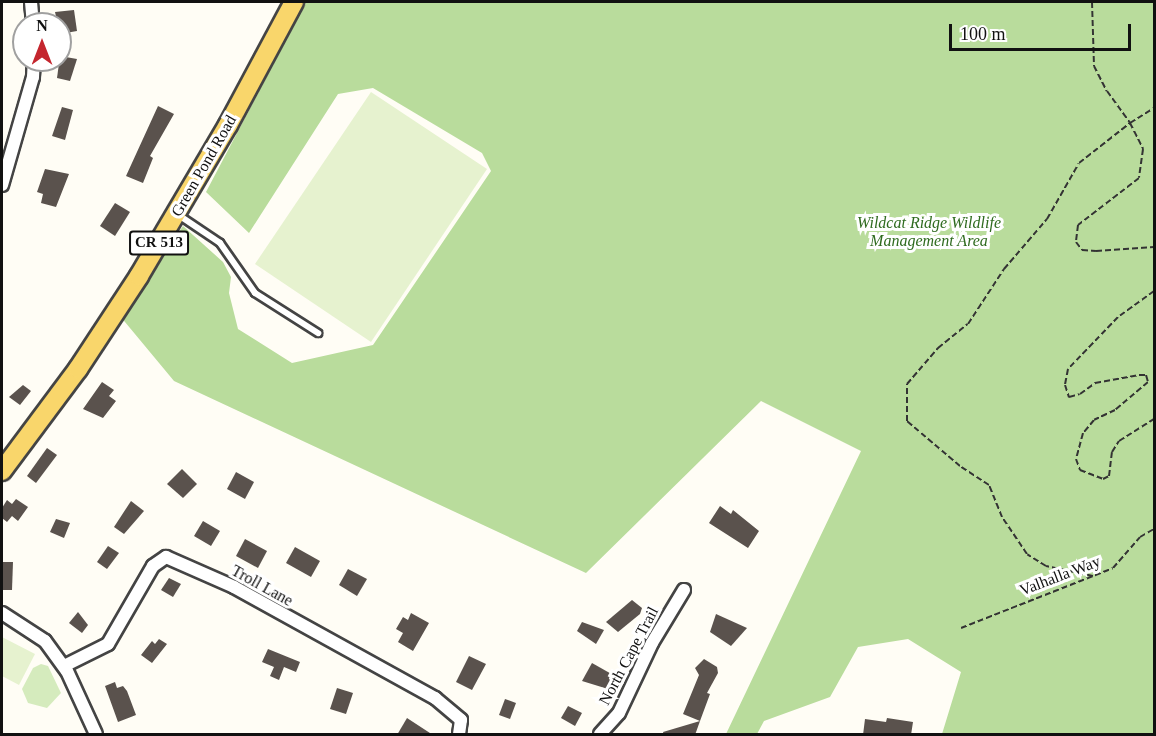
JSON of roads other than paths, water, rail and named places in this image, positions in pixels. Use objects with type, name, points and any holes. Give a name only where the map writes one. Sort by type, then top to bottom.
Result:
[{"type":"main road","name":"Green Pond Road","points":[[2,471],[114,316],[177,213],[294,2]]},
{"type":"street","points":[[2,185],[33,72]]},
{"type":"street","name":"Troll Lane","points":[[64,666],[108,644],[153,566],[166,557],[234,587],[435,698],[457,714],[461,720],[459,735]]},
{"type":"street","name":"North Cape Trail","points":[[600,735],[619,714],[652,644],[684,590]]},
{"type":"street","points":[[2,613],[45,641],[64,666],[96,735]]},
{"type":"lane","points":[[177,213],[220,243],[255,293],[318,333]]},
{"type":"park label","name":"Wildcat Ridge Wildlife Management Area","points":[[929,232]]}]
